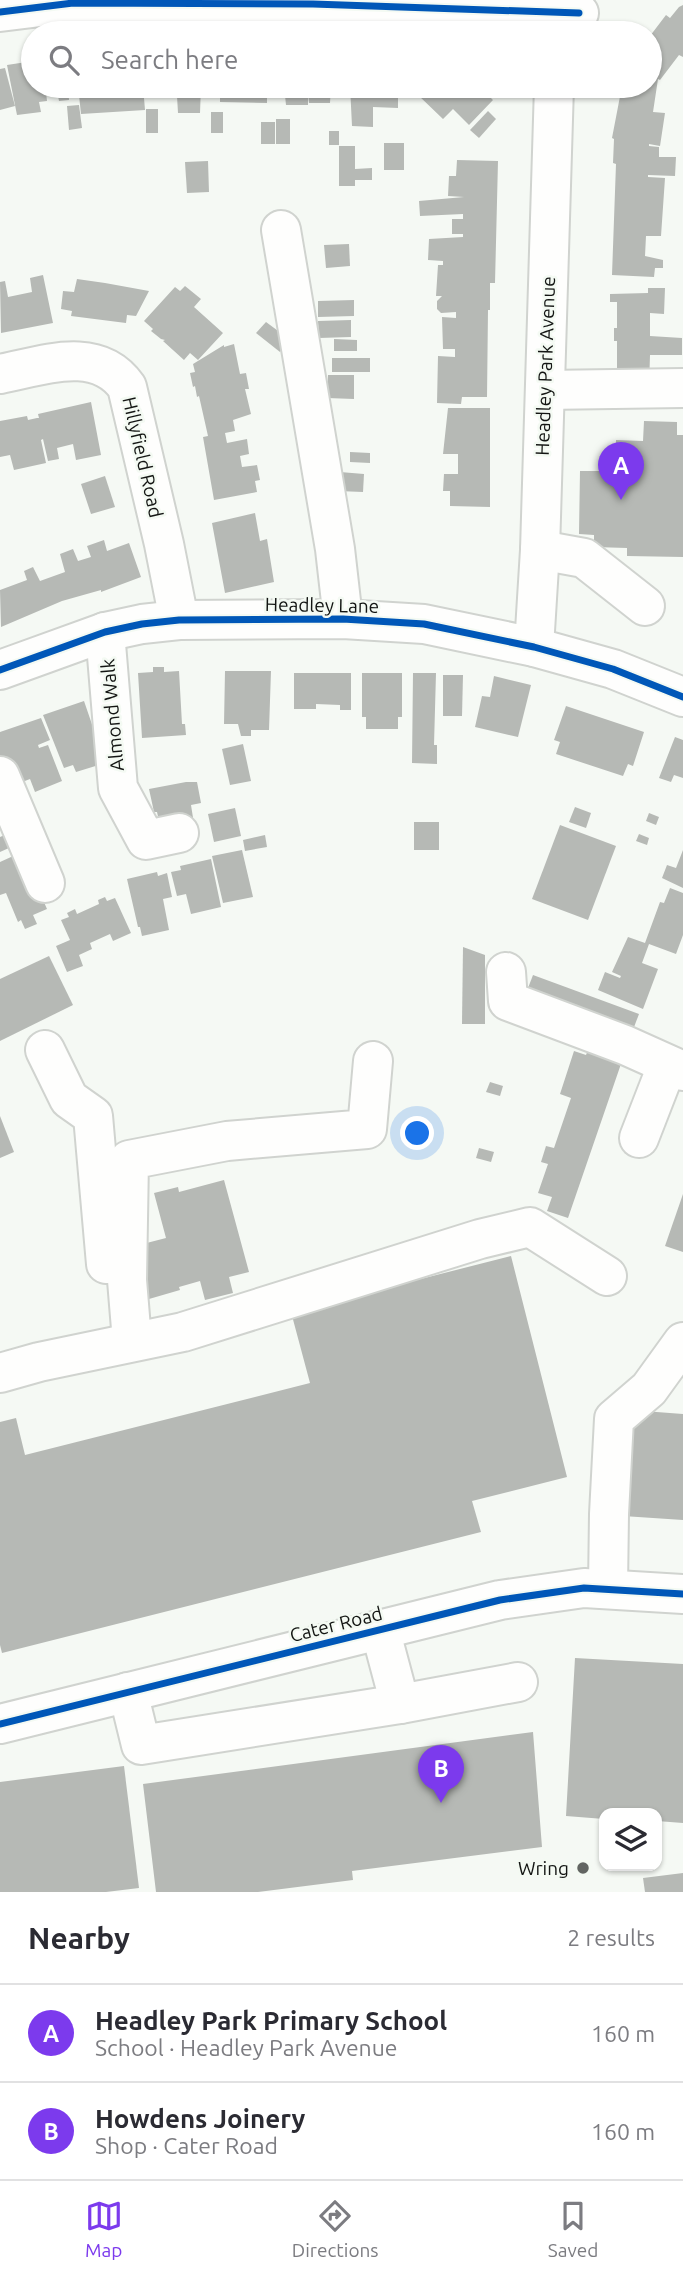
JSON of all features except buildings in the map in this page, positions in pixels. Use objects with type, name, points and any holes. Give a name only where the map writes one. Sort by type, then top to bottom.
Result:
[{"type":"street","points":[[0,12],[74,3],[313,4],[579,15]]},
{"type":"street","name":"Headley Park Avenue","points":[[534,647],[540,550],[554,98]]},
{"type":"street","points":[[281,230],[335,549],[343,619]]},
{"type":"street","name":"Hillyfield Road","points":[[0,374],[76,359],[118,375],[127,387],[179,620]]},
{"type":"street","points":[[545,390],[683,388]]},
{"type":"street","points":[[540,550],[584,558],[645,606]]},
{"type":"street","name":"Headley Lane","points":[[0,670],[105,632],[179,620],[343,619],[424,624],[534,647],[613,669],[683,697]]},
{"type":"street","name":"Almond Walk","points":[[105,632],[118,788],[146,841],[179,833]]},
{"type":"street","points":[[0,776],[45,883]]},
{"type":"street","points":[[506,972],[508,1001],[625,1045],[675,1068],[639,1138]]},
{"type":"street","points":[[45,1050],[69,1099],[93,1116],[106,1266],[127,1280]]},
{"type":"street","points":[[132,1342],[127,1280],[129,1160],[227,1141],[367,1129],[373,1062]]},
{"type":"street","points":[[0,1373],[39,1362],[183,1332],[480,1239],[530,1227],[607,1276]]},
{"type":"street","points":[[608,1588],[614,1419],[649,1388],[683,1342]]},
{"type":"street","name":"Cater Road","points":[[0,1724],[500,1600],[584,1588],[683,1594]]},
{"type":"street","points":[[380,1629],[400,1704]]},
{"type":"street","points":[[128,1692],[141,1745],[400,1704],[518,1682]]},
{"type":"cycle path","points":[[0,12],[73,3],[313,4],[579,13]]},
{"type":"cycle path","points":[[0,670],[105,632],[142,624],[179,620],[343,619],[424,624],[534,647],[613,669],[683,697]]},
{"type":"cycle path","points":[[0,1724],[500,1600],[584,1588],[683,1594]]},
{"type":"place","name":"Headley Park Primary School","points":[[621,500]]},
{"type":"place","name":"Howdens Joinery","points":[[441,1803]]},
{"type":"place","name":"Wring","points":[[583,1868]]}]
